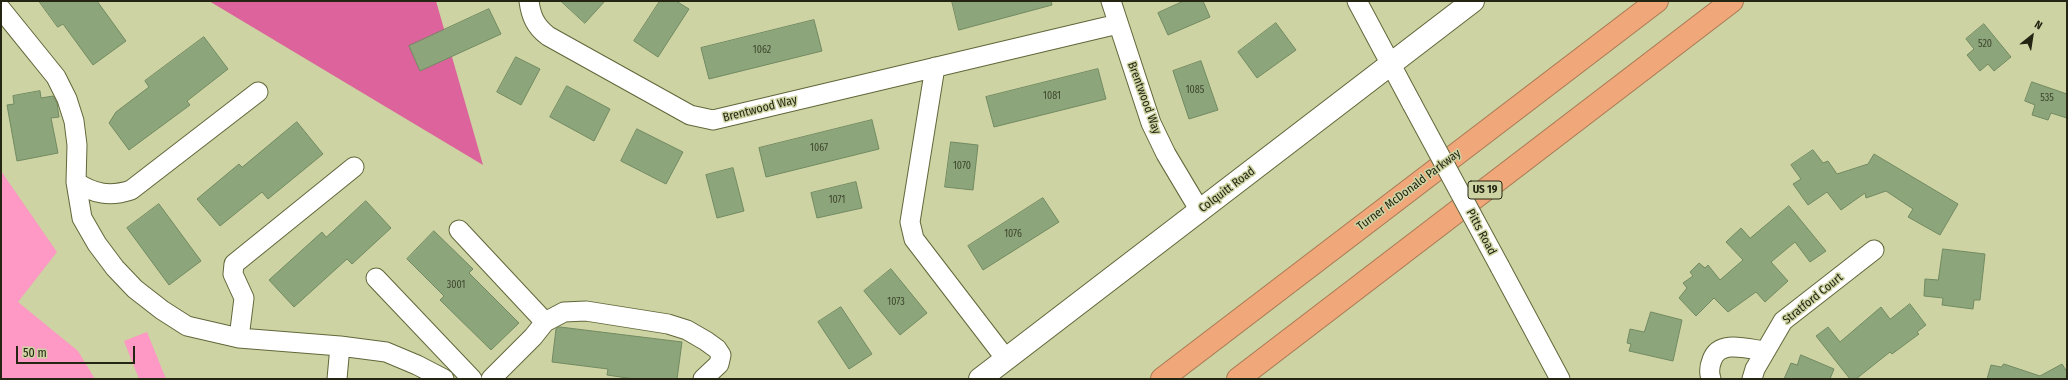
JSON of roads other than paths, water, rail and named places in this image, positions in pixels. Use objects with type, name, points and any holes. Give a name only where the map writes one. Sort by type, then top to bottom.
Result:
[{"type":"highway","name":"Turner McDonald Parkway","points":[[1162,379],[1657,1]]},
{"type":"highway","name":"US 19","points":[[1238,379],[1732,1]]},
{"type":"street","name":"Brentwood Way","points":[[530,1],[532,18],[539,29],[548,36],[690,114],[713,120],[1118,24]]},
{"type":"street","name":"Brentwood Way","points":[[1111,1],[1151,123],[1166,154],[1200,211]]},
{"type":"street","name":"Pitts Road","points":[[1356,1],[1560,379]]},
{"type":"street","name":"Colquitt Road","points":[[980,379],[1474,1]]},
{"type":"street","points":[[1,9],[56,77],[67,99],[74,121],[77,145],[76,182],[82,218],[110,262],[135,289],[162,310],[187,326],[239,338],[340,346],[386,352],[417,365],[444,379]]},
{"type":"street","points":[[934,67],[910,222],[914,239],[1006,360]]},
{"type":"street","points":[[76,182],[86,189],[100,194],[117,194],[131,190],[258,92]]},
{"type":"street","points":[[239,338],[244,298],[233,274],[234,264],[354,167]]},
{"type":"street","points":[[459,230],[545,322]]},
{"type":"street","name":"Stratford Court","points":[[1752,379],[1754,369],[1783,322],[1874,250]]},
{"type":"street","points":[[376,278],[472,379]]},
{"type":"street","points":[[490,379],[534,337],[545,322],[564,312],[586,311],[668,324],[687,330],[706,341],[717,349],[721,355],[719,364],[703,379]]},
{"type":"street","points":[[337,379],[340,346]]},
{"type":"street","points":[[1711,379],[1709,367],[1712,358],[1721,349],[1734,347],[1764,351]]}]
